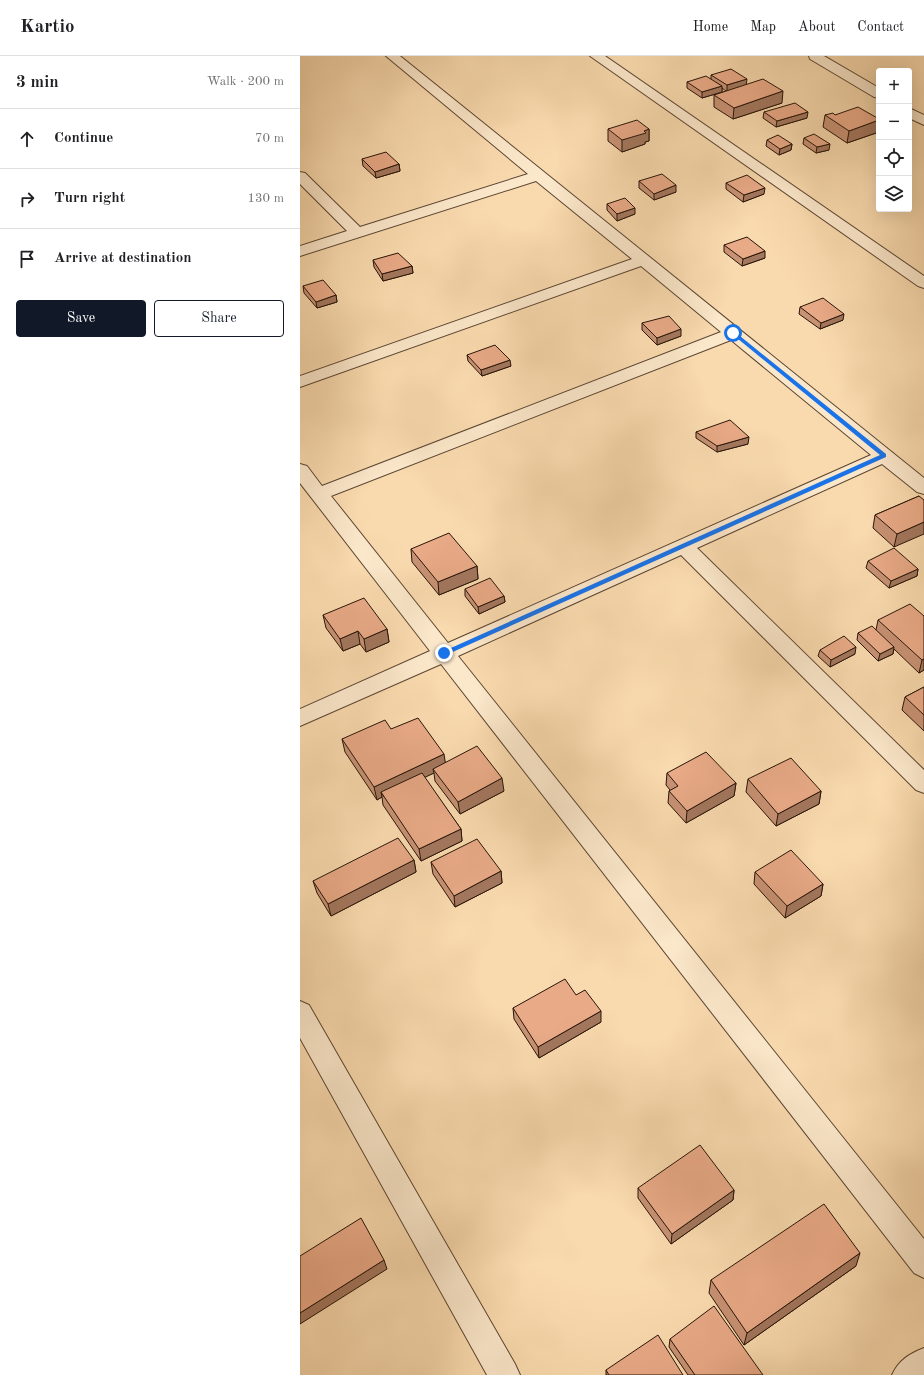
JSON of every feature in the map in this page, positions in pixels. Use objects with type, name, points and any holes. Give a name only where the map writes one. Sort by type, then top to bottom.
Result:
[{"type":"street","points":[[392,56],[924,488]]},
{"type":"street","points":[[596,56],[924,283]]},
{"type":"street","points":[[815,56],[876,92]]},
{"type":"street","points":[[912,114],[924,121]]},
{"type":"street","points":[[300,251],[539,175]]},
{"type":"street","points":[[300,176],[357,233]]},
{"type":"street","points":[[300,382],[644,260]]},
{"type":"street","points":[[319,494],[733,333]]},
{"type":"street","points":[[300,718],[884,456]]},
{"type":"street","points":[[300,470],[924,1263]]},
{"type":"street","points":[[683,546],[924,784]]},
{"type":"street","points":[[300,1013],[504,1375]]},
{"type":"street","points":[[908,1375],[924,1363]]},
{"type":"building","points":[[731,69],[747,79],[727,85],[711,75]]},
{"type":"building","points":[[706,76],[722,86],[702,92],[687,82]]},
{"type":"building","points":[[763,79],[783,91],[734,108],[714,95]]},
{"type":"building","points":[[795,103],[808,112],[777,121],[764,112]]},
{"type":"building","points":[[858,107],[876,117],[876,121],[849,131],[825,115],[833,113],[835,115]]},
{"type":"building","points":[[637,120],[649,129],[644,131],[646,133],[622,140],[608,129]]},
{"type":"building","points":[[814,134],[830,144],[817,147],[804,138]]},
{"type":"building","points":[[778,135],[792,144],[780,149],[767,140]]},
{"type":"building","points":[[386,152],[399,164],[375,172],[362,159]]},
{"type":"building","points":[[662,174],[676,185],[654,194],[639,181]]},
{"type":"building","points":[[747,175],[765,188],[744,195],[726,183]]},
{"type":"building","points":[[625,198],[635,208],[617,214],[607,204]]},
{"type":"building","points":[[747,237],[765,251],[743,259],[724,245]]},
{"type":"building","points":[[398,253],[412,266],[382,274],[373,260]]},
{"type":"building","points":[[323,280],[336,295],[316,302],[303,286]]},
{"type":"building","points":[[823,298],[844,314],[821,323],[800,307]]},
{"type":"building","points":[[669,316],[681,329],[657,338],[642,323]]},
{"type":"building","points":[[495,345],[510,360],[481,370],[467,355]]},
{"type":"building","points":[[730,420],[749,437],[717,446],[696,432]]},
{"type":"building","points":[[919,496],[924,500],[924,522],[897,534],[875,515]]},
{"type":"building","points":[[449,533],[477,566],[438,582],[411,549]]},
{"type":"building","points":[[894,548],[918,569],[891,581],[868,561]]},
{"type":"building","points":[[490,578],[504,596],[478,607],[465,589]]},
{"type":"building","points":[[364,598],[387,629],[364,639],[358,631],[340,639],[323,615]]},
{"type":"building","points":[[910,604],[924,616],[924,659],[922,660],[878,620]]},
{"type":"building","points":[[872,626],[894,647],[880,654],[858,633]]},
{"type":"building","points":[[844,636],[856,647],[831,660],[820,650]]},
{"type":"building","points":[[924,687],[924,715],[905,697]]},
{"type":"building","points":[[418,718],[444,754],[374,787],[342,739],[385,720],[391,729]]},
{"type":"building","points":[[477,746],[502,778],[458,802],[433,769]]},
{"type":"building","points":[[706,752],[736,783],[687,811],[669,791],[678,786],[667,773]]},
{"type":"building","points":[[791,758],[821,791],[778,814],[748,779]]},
{"type":"building","points":[[422,773],[461,829],[419,849],[381,792]]},
{"type":"building","points":[[398,838],[414,860],[328,904],[313,881]]},
{"type":"building","points":[[477,839],[501,871],[454,896],[431,862]]},
{"type":"building","points":[[791,850],[823,884],[787,906],[755,872]]},
{"type":"building","points":[[565,979],[576,995],[585,990],[601,1011],[538,1047],[513,1008]]},
{"type":"building","points":[[700,1145],[734,1190],[672,1234],[638,1188]]},
{"type":"building","points":[[824,1204],[860,1253],[747,1333],[711,1280]]},
{"type":"building","points":[[361,1218],[384,1260],[300,1313],[300,1256]]},
{"type":"building","points":[[714,1306],[763,1375],[695,1375],[670,1339]]},
{"type":"building","points":[[658,1335],[683,1375],[609,1375],[606,1370]]},
{"type":"route","points":[[444,653],[884,456],[733,333]]}]
